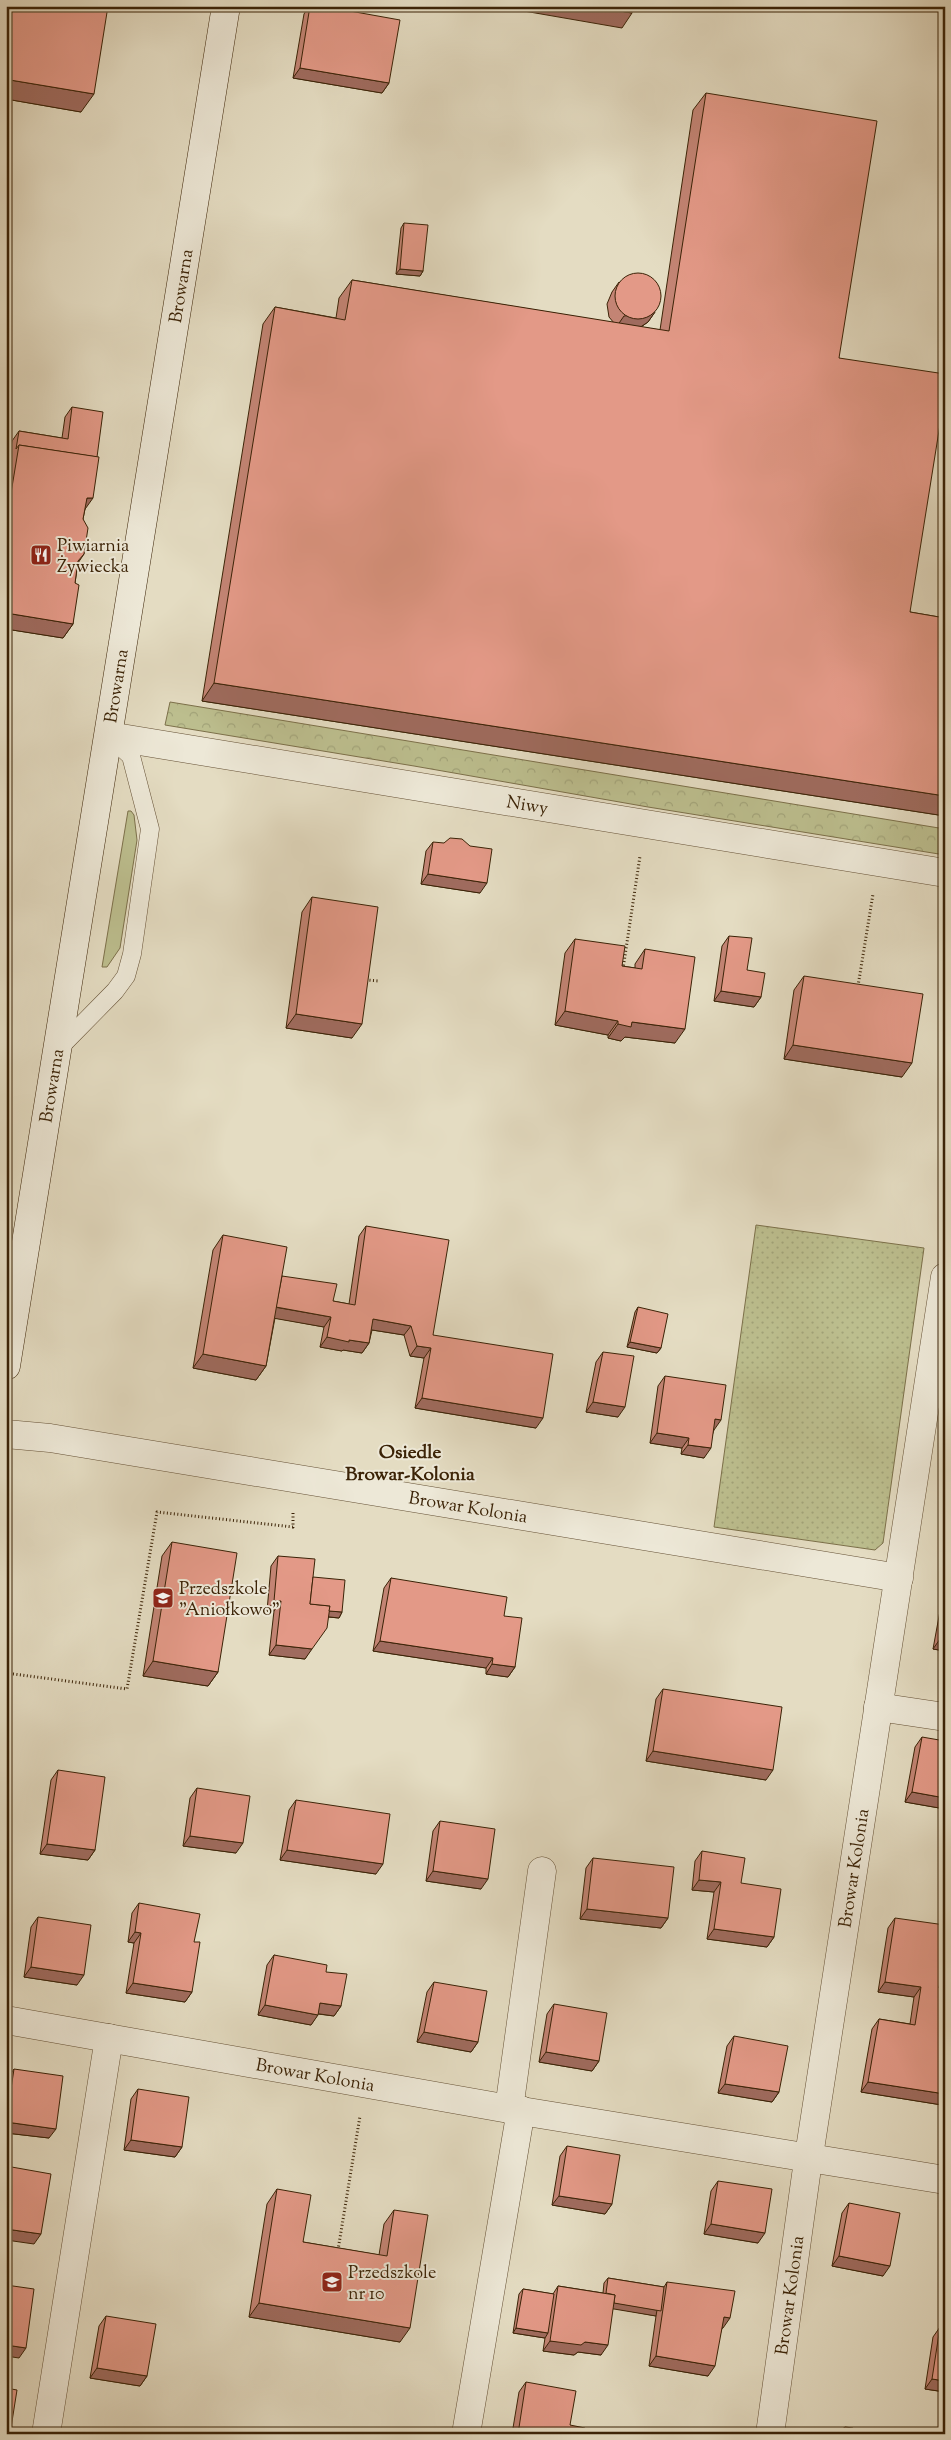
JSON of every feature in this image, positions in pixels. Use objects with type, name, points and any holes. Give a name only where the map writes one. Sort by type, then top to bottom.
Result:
[{"type":"street","name":"Browarna","points":[[6,1366],[226,6]]},
{"type":"street","name":"Niwy","points":[[109,736],[945,873]]},
{"type":"street","name":"Browar Kolonia","points":[[770,2434],[809,2157],[945,1277]]},
{"type":"street","name":"Browar Kolonia","points":[[6,1434],[50,1438],[898,1578]]},
{"type":"street","points":[[878,1707],[945,1717]]},
{"type":"street","points":[[466,2434],[515,2109],[542,1871]]},
{"type":"street","name":"Browar Kolonia","points":[[6,2020],[515,2109],[945,2180]]},
{"type":"street","points":[[46,2434],[109,2038]]},
{"type":"lane","points":[[58,1049],[115,991],[126,976],[132,954],[150,829],[131,756],[109,736]]},
{"type":"path","points":[[622,972],[645,825]]},
{"type":"path","points":[[857,990],[878,863]]},
{"type":"path","points":[[360,980],[380,981]]},
{"type":"path","points":[[6,1673],[127,1689],[157,1512],[293,1527],[293,1507]]},
{"type":"path","points":[[338,2254],[361,2109]]},
{"type":"green space","points":[[170,702],[945,829],[945,855],[165,725]]},
{"type":"green space","points":[[128,811],[131,811],[134,815],[137,840],[120,948],[107,967],[102,967]]},
{"type":"green space","points":[[756,1225],[924,1248],[883,1543],[875,1550],[714,1527]]},
{"type":"building","points":[[6,6],[108,6],[94,94],[10,80],[11,73],[6,72]]},
{"type":"building","points":[[310,6],[322,6],[400,20],[389,83],[300,68]]},
{"type":"building","points":[[589,6],[633,6],[632,13]]},
{"type":"building","points":[[706,93],[877,121],[839,358],[945,374],[945,393],[910,612],[945,618],[945,796],[214,683],[275,307],[345,320],[352,280],[669,331]]},
{"type":"building","points":[[404,223],[428,225],[423,271],[400,269]]},
{"type":"building","points":[[633,273],[643,273],[657,283],[661,296],[657,309],[651,315],[643,319],[633,319],[619,309],[615,301],[615,291],[625,277]]},
{"type":"building","points":[[72,407],[103,412],[97,457],[19,445],[16,449],[19,431],[68,439]]},
{"type":"building","name":"Piwiarnia Żywiecka","points":[[19,445],[99,457],[93,498],[87,498],[83,519],[88,528],[84,554],[78,561],[75,583],[79,585],[73,624],[6,613],[6,523]]},
{"type":"building","points":[[450,838],[462,839],[470,846],[492,849],[487,883],[428,874],[433,842],[444,843]]},
{"type":"building","points":[[312,897],[378,907],[362,1024],[296,1014]]},
{"type":"building","points":[[729,936],[752,938],[747,970],[765,973],[761,997],[721,991]]},
{"type":"building","points":[[575,939],[625,946],[622,966],[642,969],[645,949],[695,957],[685,1029],[632,1022],[631,1027],[618,1024],[618,1021],[565,1011]]},
{"type":"building","points":[[804,976],[923,994],[912,1063],[793,1045]]},
{"type":"building","points":[[366,1226],[449,1240],[433,1335],[553,1354],[543,1418],[422,1398],[431,1348],[417,1346],[411,1326],[373,1319],[369,1343],[349,1340],[349,1342],[327,1337],[331,1317],[276,1307],[282,1276],[337,1284],[333,1301],[355,1305]]},
{"type":"building","points":[[223,1235],[287,1247],[266,1366],[203,1354]]},
{"type":"building","points":[[638,1307],[668,1314],[661,1348],[630,1342]]},
{"type":"building","points":[[603,1352],[634,1356],[625,1407],[593,1402]]},
{"type":"building","points":[[665,1376],[726,1385],[721,1420],[715,1419],[711,1448],[688,1445],[689,1438],[657,1433]]},
{"type":"building","name":"Przedszkole \"Aniołkowo\"","points":[[172,1542],[237,1553],[218,1672],[153,1661]]},
{"type":"building","points":[[278,1556],[315,1559],[310,1604],[330,1606],[327,1628],[312,1649],[276,1645],[281,1601],[274,1601]]},
{"type":"building","points":[[313,1577],[345,1580],[342,1612],[329,1611],[330,1606],[310,1604]]},
{"type":"building","points":[[391,1578],[507,1597],[504,1616],[522,1618],[515,1667],[492,1664],[493,1658],[380,1641]]},
{"type":"building","points":[[945,1613],[945,1640],[940,1639]]},
{"type":"building","points":[[663,1689],[782,1707],[773,1770],[653,1751]]},
{"type":"building","points":[[922,1737],[945,1741],[945,1798],[912,1792]]},
{"type":"building","points":[[58,1770],[105,1777],[95,1850],[47,1844]]},
{"type":"building","points":[[197,1788],[250,1796],[243,1843],[190,1836]]},
{"type":"building","points":[[296,1800],[390,1814],[383,1864],[287,1850]]},
{"type":"building","points":[[440,1821],[495,1829],[488,1879],[433,1871]]},
{"type":"building","points":[[702,1851],[745,1858],[741,1883],[781,1889],[774,1937],[714,1929],[721,1882],[699,1880]]},
{"type":"building","points":[[593,1858],[674,1867],[668,1918],[587,1909]]},
{"type":"building","points":[[139,1903],[200,1914],[194,1942],[200,1942],[192,1992],[133,1983],[141,1933],[135,1932]]},
{"type":"building","points":[[38,1917],[91,1925],[84,1975],[31,1967]]},
{"type":"building","points":[[895,1918],[945,1925],[945,1950],[939,1988],[945,1989],[945,2094],[868,2082],[879,2019],[915,2025],[921,1987],[885,1982]]},
{"type":"building","points":[[274,1955],[327,1965],[326,1972],[347,1974],[341,2006],[320,2003],[318,2015],[265,2005]]},
{"type":"building","points":[[434,1982],[487,1991],[478,2042],[424,2032]]},
{"type":"building","points":[[554,2004],[607,2013],[599,2061],[546,2052]]},
{"type":"building","points":[[734,2036],[788,2046],[779,2092],[725,2084]]},
{"type":"building","points":[[14,2069],[63,2076],[56,2129],[6,2122]]},
{"type":"building","points":[[138,2089],[189,2097],[182,2147],[131,2140]]},
{"type":"building","points":[[567,2146],[620,2155],[612,2204],[559,2196]]},
{"type":"building","points":[[6,2166],[51,2174],[41,2234],[6,2229]]},
{"type":"building","points":[[718,2181],[772,2189],[765,2233],[711,2224]]},
{"type":"building","points":[[277,2189],[311,2195],[303,2242],[387,2256],[394,2210],[428,2215],[410,2328],[259,2303]]},
{"type":"building","points":[[849,2203],[900,2213],[890,2266],[839,2256]]},
{"type":"building","points":[[608,2278],[664,2287],[661,2311],[614,2303],[615,2295],[606,2293]]},
{"type":"building","points":[[667,2282],[735,2291],[730,2318],[724,2317],[715,2366],[656,2356]]},
{"type":"building","points":[[6,2285],[34,2289],[26,2348],[6,2345]]},
{"type":"building","points":[[558,2286],[615,2295],[608,2345],[585,2342],[581,2345],[550,2341]]},
{"type":"building","points":[[523,2289],[554,2294],[548,2333],[516,2328]]},
{"type":"building","points":[[106,2316],[156,2324],[147,2376],[97,2368]]},
{"type":"building","points":[[940,2327],[945,2328],[945,2381],[932,2379]]},
{"type":"building","points":[[526,2382],[576,2391],[570,2425],[585,2428],[584,2434],[518,2434]]},
{"type":"building","points":[[6,2388],[17,2390],[10,2434],[6,2434]]},
{"type":"building","points":[[845,2427],[853,2428],[854,2434],[840,2434],[841,2430]]},
{"type":"place","name":"Piwiarnia Żywiecka","points":[[41,555]]},
{"type":"place","name":"Przedszkole \"Aniołkowo\"","points":[[163,1598]]},
{"type":"place","name":"Przedszkole nr 10","points":[[332,2282]]},
{"type":"district","name":"Osiedle Browar-Kolonia","points":[[410,1462]]}]
